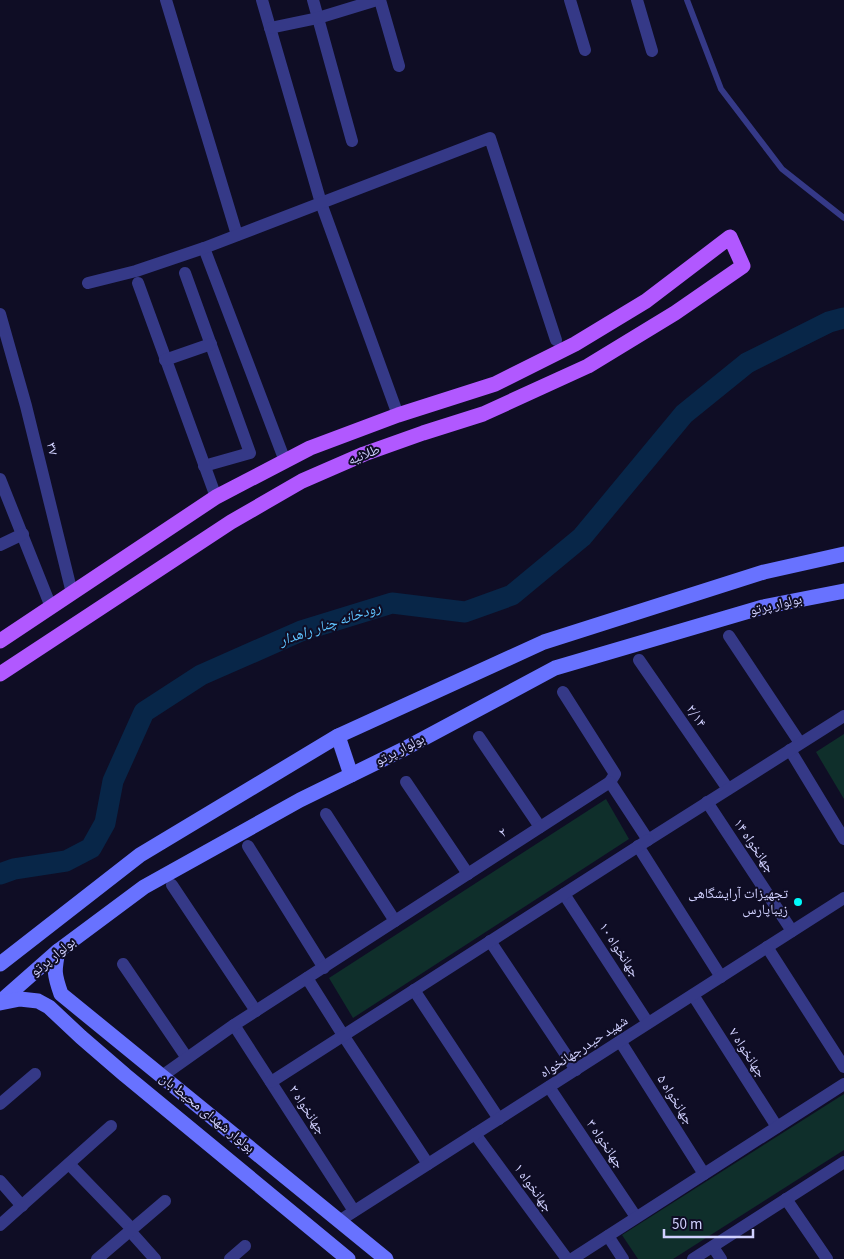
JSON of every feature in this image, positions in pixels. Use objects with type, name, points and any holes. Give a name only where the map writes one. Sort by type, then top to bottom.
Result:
[{"type":"main road","name":"طلائیه","points":[[0,641],[216,497],[310,448],[398,415],[495,384],[575,344],[646,301],[730,237],[743,266],[675,313],[588,366],[483,414],[364,454],[302,481],[231,522],[0,674]]},
{"type":"main road","name":"بولوار پرتو","points":[[0,964],[140,855],[338,736],[544,642],[764,572],[844,554]]},
{"type":"main road","name":"بولوار پرتو","points":[[0,1003],[58,951],[144,887],[300,800],[412,744],[555,668],[763,607],[844,591]]},
{"type":"main road","points":[[338,736],[351,775]]},
{"type":"main road","points":[[45,1005],[44,996],[50,989],[59,988],[54,968],[58,951]]},
{"type":"main road","name":"بولوار شهدای محیط بان","points":[[59,988],[61,994],[386,1259]]},
{"type":"main road","name":"بولوار شهدای محیط بان","points":[[0,1003],[20,999],[38,1001],[49,1007],[133,1081],[348,1259]]},
{"type":"street","points":[[166,0],[237,235]]},
{"type":"street","points":[[262,0],[321,203],[398,415]]},
{"type":"street","points":[[313,0],[352,141]]},
{"type":"street","points":[[270,28],[318,18],[379,0],[399,66]]},
{"type":"street","points":[[570,0],[585,50]]},
{"type":"street","points":[[637,0],[652,52]]},
{"type":"street","points":[[88,283],[136,271],[204,248],[490,138],[556,340]]},
{"type":"street","points":[[204,248],[285,461]]},
{"type":"street","points":[[185,273],[250,453],[204,466]]},
{"type":"street","points":[[138,283],[216,497]]},
{"type":"street","name":"۳۷","points":[[0,314],[26,406],[72,592]]},
{"type":"street","points":[[165,360],[210,344]]},
{"type":"street","points":[[0,479],[51,607]]},
{"type":"street","points":[[0,544],[23,534]]},
{"type":"street","points":[[729,636],[795,747],[844,838]]},
{"type":"street","name":"۲/۱۴","points":[[639,660],[728,789]]},
{"type":"street","points":[[563,692],[615,774],[610,782],[721,977]]},
{"type":"street","points":[[271,1082],[844,716]]},
{"type":"street","points":[[479,737],[540,827]]},
{"type":"street","points":[[406,782],[468,874]]},
{"type":"street","name":"۲","points":[[162,1076],[234,1025],[610,782]]},
{"type":"street","name":"جهانخواه ۱۴","points":[[707,802],[792,931]]},
{"type":"street","points":[[326,814],[395,921]]},
{"type":"street","points":[[248,846],[324,968]]},
{"type":"street","points":[[172,885],[256,1011]]},
{"type":"street","name":"جهانخواه ۱۰","points":[[564,894],[648,1023]]},
{"type":"street","name":"شهید حیدرجهانخواه","points":[[339,1221],[792,931],[843,902]]},
{"type":"street","points":[[490,941],[576,1070]]},
{"type":"street","points":[[767,947],[844,1067]]},
{"type":"street","points":[[123,964],[187,1058]]},
{"type":"street","points":[[307,978],[428,1164]]},
{"type":"street","points":[[414,990],[498,1119]]},
{"type":"street","name":"جهانخواه ۷","points":[[692,995],[777,1127]]},
{"type":"street","name":"جهانخواه ۲","points":[[234,1025],[354,1211]]},
{"type":"street","name":"جهانخواه ۵","points":[[620,1041],[704,1174]]},
{"type":"street","points":[[0,1104],[35,1074]]},
{"type":"street","points":[[572,1259],[844,1084]]},
{"type":"street","name":"جهانخواه ۳","points":[[549,1087],[636,1217]]},
{"type":"street","points":[[0,1225],[111,1126]]},
{"type":"street","name":"جهانخواه ۱","points":[[475,1134],[567,1259]]},
{"type":"street","points":[[693,1259],[844,1162]]},
{"type":"street","points":[[69,1164],[131,1230],[155,1259]]},
{"type":"street","points":[[0,1180],[22,1206]]},
{"type":"street","points":[[786,1199],[827,1259]]},
{"type":"street","points":[[97,1259],[165,1202]]},
{"type":"street","points":[[608,1236],[623,1259]]},
{"type":"street","points":[[230,1259],[245,1246]]},
{"type":"street","points":[[712,1247],[721,1259]]},
{"type":"lane","points":[[687,0],[721,90],[782,169],[844,218]]},
{"type":"green space","points":[[844,734],[844,799],[816,752]]},
{"type":"green space","points":[[606,799],[629,839],[353,1018],[329,978]]},
{"type":"green space","points":[[844,1094],[844,1150],[673,1259],[638,1259],[622,1235]]},
{"type":"waterway","name":"رودخانه چنار راهدار","points":[[0,874],[14,869],[66,861],[91,848],[105,823],[113,781],[144,712],[201,675],[301,631],[392,603],[465,612],[512,595],[582,537],[684,414],[747,363],[829,322],[844,318]]},
{"type":"place","name":"تجهیزات آرایشگاهی زیباپارس","points":[[798,902]]}]
